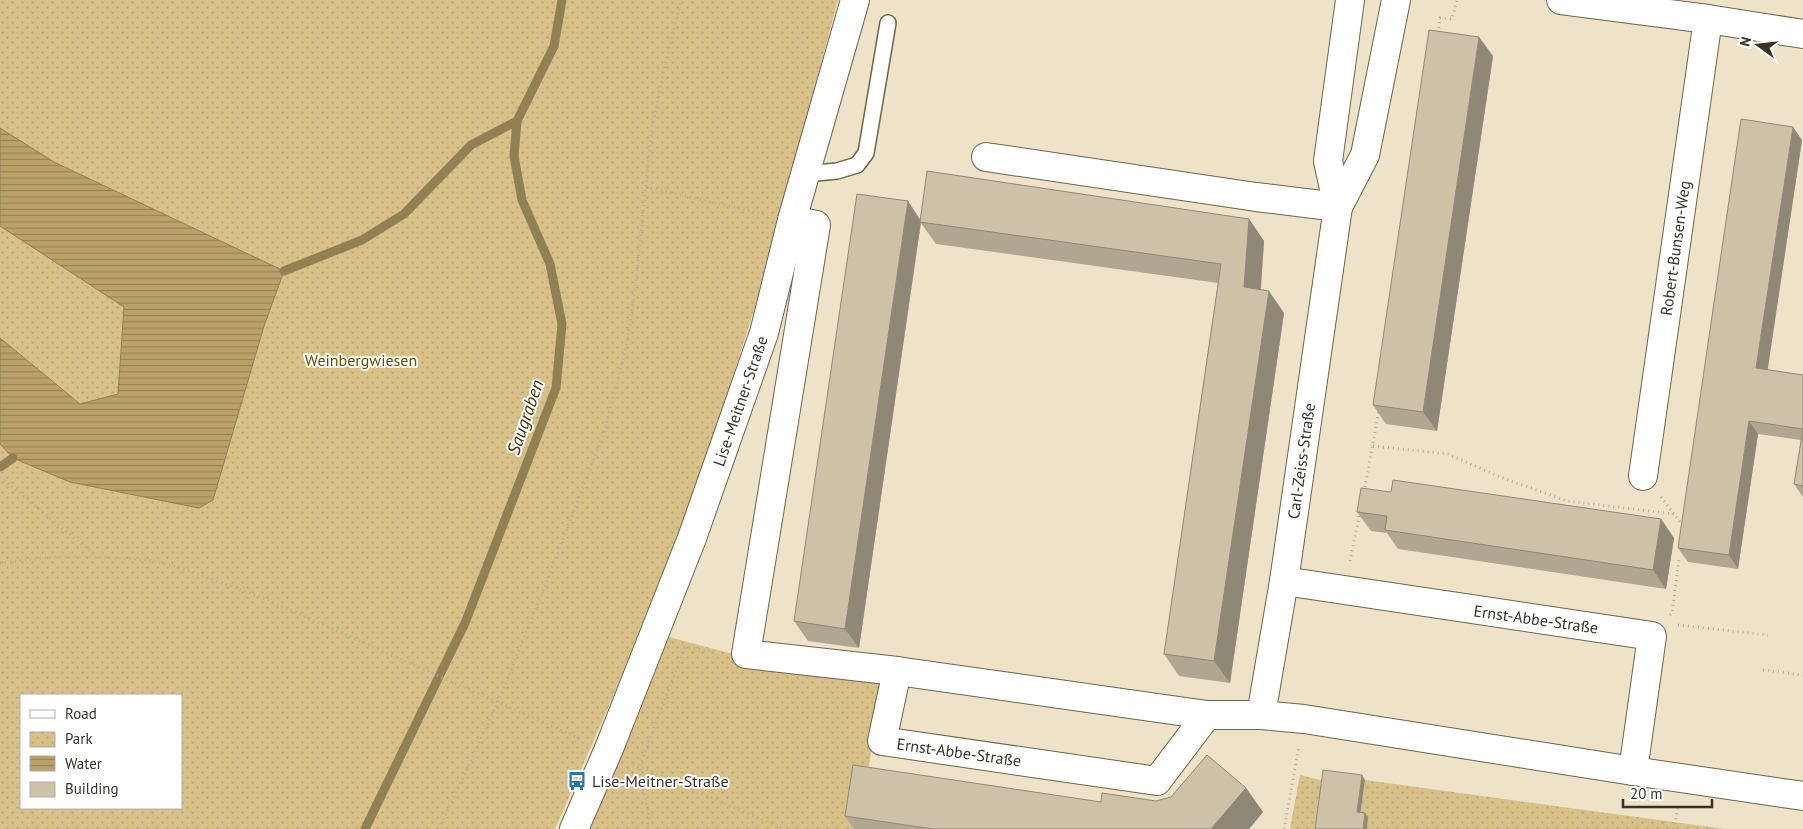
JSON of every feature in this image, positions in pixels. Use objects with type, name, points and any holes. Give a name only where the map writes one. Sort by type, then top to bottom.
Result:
[{"type":"street","name":"Lise-Meitner-Straße","points":[[574,829],[608,751],[692,538],[764,333],[792,220],[855,0]]},
{"type":"street","name":"Carl-Zeiss-Straße","points":[[1338,207],[1328,161],[1350,0]]},
{"type":"street","name":"Carl-Zeiss-Straße","points":[[1261,715],[1284,581],[1338,207],[1365,155],[1396,0]]},
{"type":"street","points":[[1561,0],[1708,19],[1803,34]]},
{"type":"street","name":"Robert-Bunsen-Weg","points":[[1643,476],[1708,19]]},
{"type":"street","points":[[986,158],[1338,207]]},
{"type":"street","points":[[792,220],[816,225],[746,654],[897,672],[1207,715],[1261,715],[1304,719],[1803,796]]},
{"type":"street","name":"Ernst-Abbe-Straße","points":[[1284,581],[1658,629]]},
{"type":"street","points":[[1634,771],[1658,629]]},
{"type":"street","name":"Ernst-Abbe-Straße","points":[[897,672],[882,741],[1157,781],[1207,715]]},
{"type":"lane","points":[[806,174],[837,171],[857,165],[866,154],[888,23]]},
{"type":"path","points":[[439,829],[498,702],[543,591],[600,442],[617,387],[627,344],[635,288],[652,129],[661,82],[681,0]]},
{"type":"path","points":[[1437,37],[1440,18],[1452,19],[1457,0]]},
{"type":"path","points":[[646,187],[792,220]]},
{"type":"path","points":[[1364,494],[1380,407]]},
{"type":"path","points":[[1374,446],[1448,454],[1500,477],[1568,501],[1674,514]]},
{"type":"path","points":[[1643,476],[1683,525],[1682,532]]},
{"type":"path","points":[[0,477],[97,557]]},
{"type":"path","points":[[1344,590],[1362,503]]},
{"type":"path","points":[[0,563],[53,557],[97,557],[149,560],[194,572],[263,598],[608,751],[639,767],[784,829]]},
{"type":"path","points":[[1658,629],[1672,613],[1679,560]]},
{"type":"path","points":[[1658,629],[1768,635]]},
{"type":"path","points":[[651,642],[733,654],[747,649]]},
{"type":"path","points":[[647,829],[649,816],[639,767],[685,647]]},
{"type":"path","points":[[1762,670],[1803,675]]},
{"type":"path","points":[[1284,829],[1304,719]]},
{"type":"green space","name":"Weinbergwiesen","points":[[0,0],[838,0],[759,294],[700,480],[639,637],[555,829],[0,829]]},
{"type":"green space","points":[[654,633],[740,656],[883,677],[859,829],[576,829]]},
{"type":"green space","points":[[1300,775],[1325,781],[1319,829],[1290,829]]},
{"type":"green space","points":[[1365,780],[1725,829],[1367,829],[1368,817],[1360,816]]},
{"type":"water","points":[[0,128],[54,162],[284,271],[264,326],[213,500],[199,508],[70,482],[13,458],[0,444],[0,338],[80,404],[118,394],[124,307],[0,226]]},
{"type":"building","points":[[1429,30],[1479,37],[1423,412],[1373,405]]},
{"type":"building","points":[[1741,119],[1793,127],[1756,368],[1803,375],[1803,429],[1749,421],[1729,555],[1678,548]]},
{"type":"building","points":[[927,171],[1249,219],[1244,287],[1269,291],[1214,661],[1164,654],[1221,264],[920,222]]},
{"type":"building","points":[[857,194],[908,201],[845,629],[794,621]]},
{"type":"building","points":[[1803,429],[1803,486],[1794,484]]},
{"type":"building","points":[[1393,480],[1661,519],[1653,570],[1385,530],[1387,516],[1357,512],[1361,488],[1391,492]]},
{"type":"building","points":[[1207,755],[1246,788],[1211,829],[933,829],[845,816],[853,765],[1101,802],[1102,793],[1156,801],[1171,797]]},
{"type":"building","points":[[1323,770],[1362,775],[1357,812],[1365,813],[1363,829],[1315,829]]},
{"type":"waterway","name":"Saugraben","points":[[365,829],[465,623],[556,388],[562,324],[550,264],[522,200],[514,156],[517,121],[554,46],[562,0]]},
{"type":"waterway","points":[[284,271],[362,240],[404,214],[471,145],[517,121]]},
{"type":"waterway","points":[[0,467],[13,458]]},
{"type":"place","name":"Lise-Meitner-Straße","points":[[577,781]]}]
